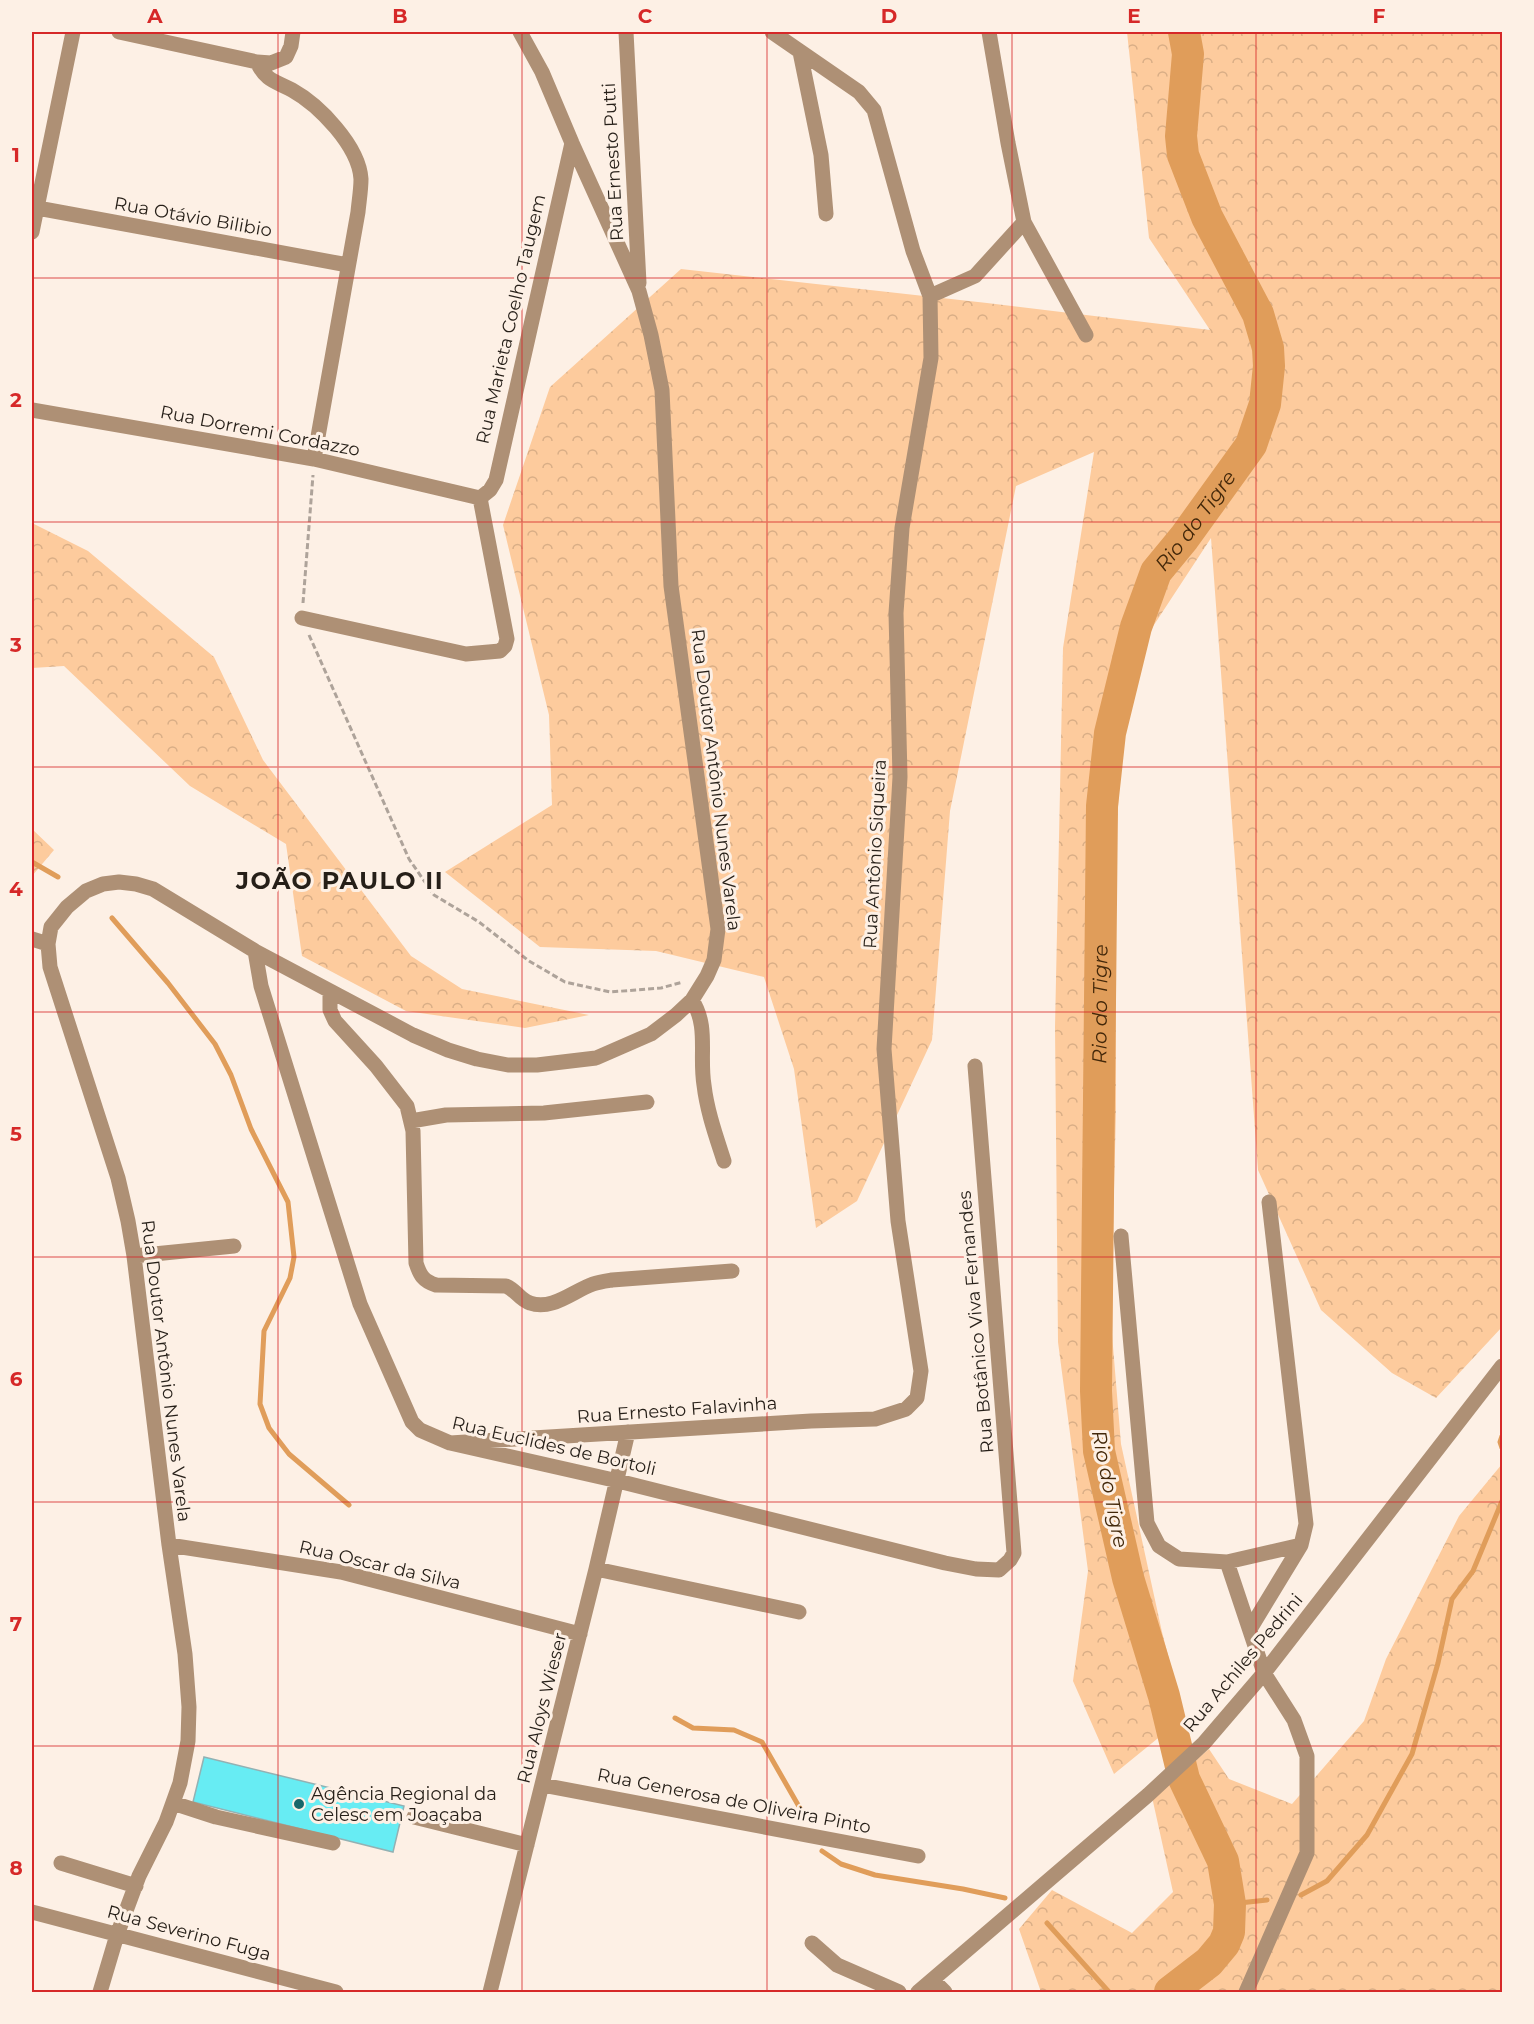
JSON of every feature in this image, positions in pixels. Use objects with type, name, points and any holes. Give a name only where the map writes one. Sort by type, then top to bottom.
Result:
[{"type":"street","points":[[32,232],[34,208],[73,32]]},
{"type":"street","points":[[119,32],[271,63],[286,57],[291,46],[292,32]]},
{"type":"street","name":"Rua Doutor Antônio Nunes Varela","points":[[100,1992],[117,1935],[136,1886],[166,1822],[180,1783],[188,1741],[189,1707],[185,1654],[134,1256],[118,1178],[50,967],[48,944],[51,927],[67,907],[86,891],[103,884],[119,882],[153,889],[255,951],[413,1035],[448,1050],[508,1065],[537,1065],[596,1058],[651,1034],[692,1000],[714,960],[718,929],[671,586],[662,390],[651,335],[639,291],[542,72],[520,32]]},
{"type":"street","name":"Rua Ernesto Putti","points":[[626,32],[639,291]]},
{"type":"street","name":"Rua Antônio Siqueira","points":[[772,32],[860,93],[874,110],[913,251],[930,296],[931,358],[902,528],[896,613],[900,777],[884,1049],[898,1221],[921,1371],[917,1398],[906,1408]]},
{"type":"street","points":[[989,32],[1024,222],[1086,335]]},
{"type":"street","points":[[801,52],[821,155],[826,214]]},
{"type":"street","points":[[258,62],[269,80],[310,102],[348,143],[357,162],[361,178],[358,212],[314,459]]},
{"type":"street","name":"Rua Marieta Coelho Taugem","points":[[480,498],[490,490],[496,480],[572,143]]},
{"type":"street","name":"Rua Otávio Bilibio","points":[[34,208],[348,265]]},
{"type":"street","points":[[930,296],[975,276],[1024,222]]},
{"type":"street","name":"Rua Dorremi Cordazzo","points":[[32,410],[314,459],[480,498]]},
{"type":"street","points":[[302,618],[466,654],[500,651],[507,639],[480,498]]},
{"type":"street","points":[[32,939],[48,944]]},
{"type":"street","name":"Rua Euclides de Bortoli","points":[[255,951],[261,986],[360,1304],[412,1422],[420,1430],[450,1443],[618,1481],[945,1563],[976,1569],[999,1570]]},
{"type":"street","points":[[330,991],[330,1010],[334,1021],[376,1066],[407,1106],[413,1131],[416,1263],[420,1276],[426,1282],[435,1285],[506,1287],[513,1289],[526,1302],[536,1304],[557,1302],[592,1284],[612,1280],[732,1271]]},
{"type":"street","points":[[692,1000],[702,1019],[703,1083],[709,1113],[724,1161]]},
{"type":"street","name":"Rua Botânico Viva Fernandes","points":[[975,1065],[1014,1553],[999,1570]]},
{"type":"street","points":[[411,1121],[446,1115],[544,1113],[647,1102]]},
{"type":"street","points":[[1250,1629],[1301,1545],[1306,1524],[1269,1202]]},
{"type":"street","points":[[1121,1236],[1147,1523],[1159,1546],[1179,1559],[1227,1562],[1301,1545]]},
{"type":"street","points":[[134,1256],[234,1246]]},
{"type":"street","name":"Rua Achiles Pedrini","points":[[918,1992],[1148,1796],[1204,1743],[1264,1673],[1503,1366]]},
{"type":"street","name":"Rua Ernesto Falavinha","points":[[450,1443],[875,1419],[906,1408]]},
{"type":"street","name":"Rua Aloys Wieser","points":[[490,1992],[618,1481],[628,1432]]},
{"type":"street","name":"Rua Oscar da Silva","points":[[170,1545],[341,1572],[580,1634]]},
{"type":"street","points":[[1227,1562],[1264,1673],[1294,1720],[1306,1756],[1307,1853],[1246,1992]]},
{"type":"street","points":[[596,1569],[799,1612]]},
{"type":"street","name":"Rua Generosa de Oliveira Pinto","points":[[542,1785],[918,1856]]},
{"type":"street","points":[[173,1803],[216,1817],[333,1843]]},
{"type":"street","points":[[414,1817],[527,1845]]},
{"type":"street","points":[[61,1863],[136,1886]]},
{"type":"street","name":"Rua Severino Fuga","points":[[32,1912],[336,1992]]},
{"type":"street","points":[[812,1943],[837,1965],[899,1992]]},
{"type":"street","points":[[933,1980],[945,1992]]},
{"type":"path","points":[[314,459],[302,618],[409,859],[434,895],[479,922],[529,961],[565,982],[610,992],[661,988],[707,976]]},
{"type":"green space","points":[[1127,32],[1502,32],[1502,1327],[1436,1398],[1392,1373],[1321,1310],[1258,1170],[1211,538],[1150,631],[1123,726],[1116,841],[1116,1111],[1113,1229],[1106,1244],[1104,1310],[1111,1322],[1121,1444],[1162,1632],[1184,1717],[1114,1774],[1073,1681],[1088,1571],[1058,1342],[1055,1027],[1063,648],[1094,452],[1016,486],[950,811],[932,1040],[857,1201],[816,1228],[794,1069],[764,977],[656,951],[540,947],[445,872],[552,805],[549,715],[503,525],[550,387],[681,269],[1210,330],[1149,238]]},
{"type":"green space","points":[[32,523],[88,551],[214,657],[263,760],[411,956],[462,989],[589,1015],[525,1028],[406,1011],[302,956],[286,844],[190,786],[64,666],[32,668]]},
{"type":"green space","points":[[32,829],[54,850],[32,876]]},
{"type":"green space","points":[[1502,1464],[1502,1992],[1041,1992],[1019,1929],[1052,1890],[1132,1933],[1173,1892],[1152,1797],[1209,1749],[1229,1779],[1292,1804],[1364,1721],[1386,1659],[1459,1516]]},
{"type":"building","name":"Agência Regional da Celesc em Joaçaba","points":[[204,1757],[404,1806],[393,1852],[193,1802]]},
{"type":"waterway","name":"Rio do Tigre","points":[[1170,1992],[1209,1962],[1224,1944],[1229,1932],[1230,1904],[1223,1861],[1184,1779],[1164,1696],[1128,1578],[1099,1451],[1096,1391],[1102,806],[1110,733],[1136,627],[1156,572],[1184,538],[1251,445],[1265,404],[1269,366],[1268,348],[1258,314],[1207,217],[1183,155],[1181,136],[1188,54],[1184,32]]},
{"type":"waterway","points":[[32,862],[58,877]]},
{"type":"waterway","points":[[112,918],[168,983],[215,1044],[231,1075],[251,1129],[288,1202],[294,1257],[290,1278],[264,1331],[260,1404],[269,1428],[289,1454],[349,1505]]},
{"type":"waterway","points":[[1502,1436],[1500,1442],[1502,1448]]},
{"type":"waterway","points":[[1301,1895],[1327,1881],[1367,1835],[1412,1754],[1438,1663],[1452,1599],[1473,1571],[1502,1501]]},
{"type":"waterway","points":[[675,1718],[693,1728],[734,1730],[762,1742],[805,1817]]},
{"type":"waterway","points":[[822,1851],[841,1864],[875,1875],[1005,1898]]},
{"type":"waterway","points":[[1230,1904],[1267,1900]]},
{"type":"waterway","points":[[1047,1923],[1109,1992]]},
{"type":"place","name":"Agência Regional da Celesc em Joaçaba","points":[[299,1804]]},
{"type":"district","name":"JOÃO PAULO II","points":[[340,880]]}]
